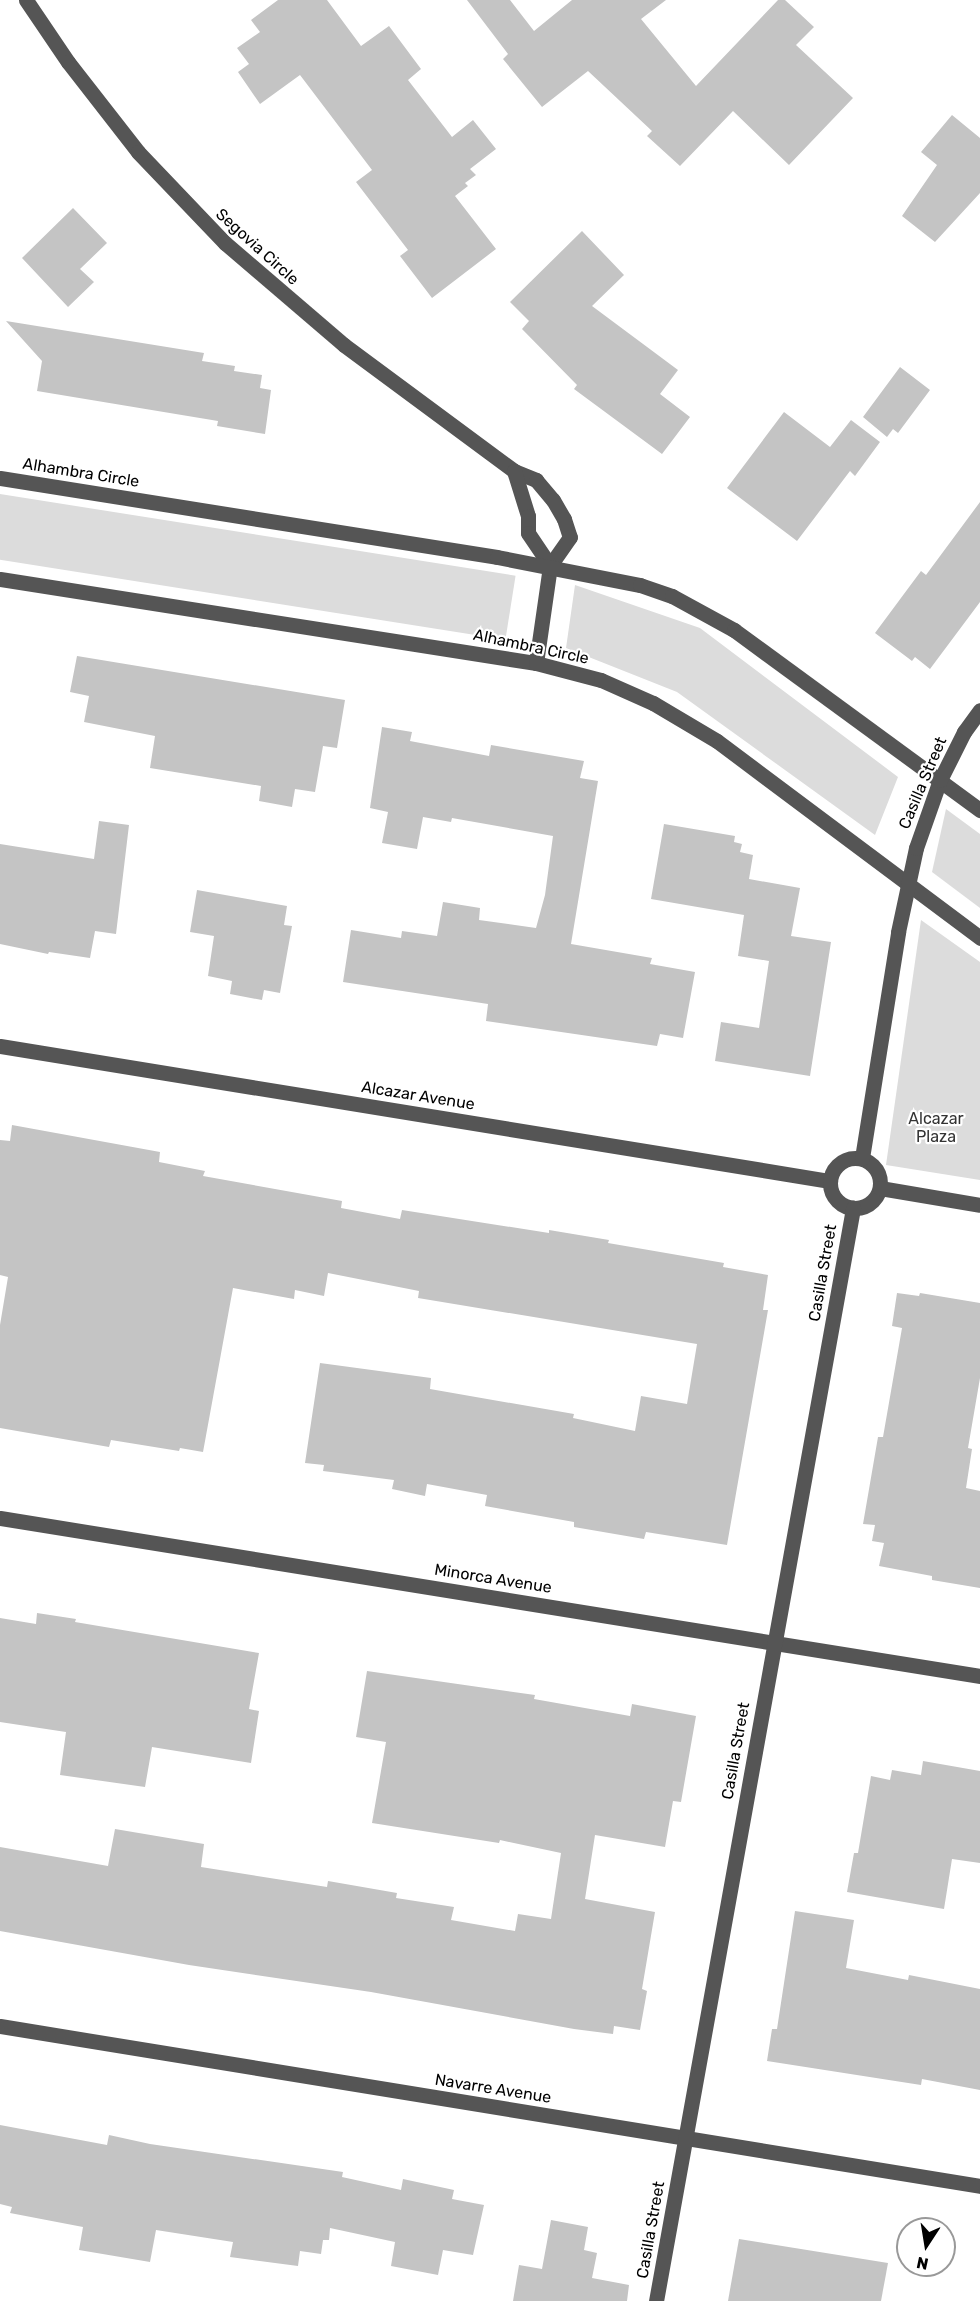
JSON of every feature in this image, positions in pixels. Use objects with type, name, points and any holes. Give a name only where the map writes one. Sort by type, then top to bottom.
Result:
[{"type":"street","name":"Segovia Circle","points":[[26,0],[68,62],[138,152],[216,235],[344,345],[514,471],[536,480],[553,500],[564,519],[570,537],[550,566],[536,663]]},
{"type":"street","points":[[514,471],[528,516],[528,533],[550,566]]},
{"type":"street","name":"Alhambra Circle","points":[[0,478],[550,566],[640,585],[672,596],[699,610],[765,652],[980,810]]},
{"type":"street","name":"Alhambra Circle","points":[[0,579],[536,663],[617,686],[685,721],[751,765],[980,938]]},
{"type":"street","name":"Casilla Street","points":[[862,1158],[916,848],[940,780],[964,732],[980,710]]},
{"type":"street","name":"Alcazar Avenue","points":[[0,1046],[830,1181]]},
{"type":"street","points":[[862,1158],[878,1170],[880,1188],[873,1201],[853,1208],[836,1199],[830,1181],[831,1173],[840,1162],[862,1158]]},
{"type":"street","points":[[880,1188],[980,1205]]},
{"type":"street","name":"Casilla Street","points":[[656,2301],[853,1208]]},
{"type":"street","name":"Minorca Avenue","points":[[0,1518],[980,1676]]},
{"type":"street","name":"Navarre Avenue","points":[[0,2026],[980,2186]]},
{"type":"green space","points":[[0,494],[516,576],[505,640],[0,560]]},
{"type":"green space","points":[[575,585],[700,628],[898,777],[875,835],[677,692],[566,648]]},
{"type":"green space","points":[[946,809],[980,834],[980,908],[932,872]]},
{"type":"green space","name":"Alcazar Plaza","points":[[921,920],[980,962],[980,1180],[886,1165]]},
{"type":"building","points":[[278,0],[327,0],[361,46],[389,26],[421,69],[408,80],[452,137],[473,120],[496,149],[470,169],[476,175],[465,183],[468,186],[455,196],[496,249],[432,298],[400,256],[408,250],[356,182],[372,170],[300,75],[260,104],[238,72],[249,64],[237,48],[260,32],[251,20]]},
{"type":"building","points":[[467,0],[510,0],[534,31],[572,0],[666,0],[641,19],[696,86],[778,0],[785,0],[814,27],[796,45],[853,98],[789,165],[733,111],[680,166],[647,136],[652,131],[588,71],[542,107],[503,59],[508,54]]},
{"type":"building","points":[[952,115],[980,138],[980,193],[935,242],[902,216],[937,165],[921,152]]},
{"type":"building","points":[[73,208],[107,243],[80,269],[94,282],[68,307],[22,258]]},
{"type":"building","points":[[582,231],[624,275],[592,306],[678,370],[660,394],[690,417],[662,454],[574,389],[577,385],[522,329],[529,321],[510,302]]},
{"type":"building","points":[[6,321],[204,353],[202,361],[235,366],[234,371],[262,375],[260,388],[271,390],[265,434],[217,426],[218,421],[37,391],[42,361]]},
{"type":"building","points":[[900,367],[930,390],[898,433],[893,429],[887,437],[863,417]]},
{"type":"building","points":[[784,412],[830,447],[851,420],[880,442],[855,476],[850,471],[797,541],[727,488]]},
{"type":"building","points":[[980,502],[980,602],[930,669],[915,657],[912,661],[875,633],[921,571],[926,575]]},
{"type":"building","points":[[77,656],[345,700],[337,748],[323,746],[315,792],[295,789],[292,807],[259,801],[261,786],[150,768],[155,736],[84,722],[89,696],[70,692]]},
{"type":"building","points":[[382,727],[412,732],[410,741],[489,756],[491,745],[584,761],[580,778],[598,781],[571,944],[652,958],[650,964],[695,972],[683,1038],[660,1034],[657,1046],[486,1021],[488,1004],[343,982],[351,930],[401,938],[402,931],[437,936],[443,902],[480,908],[479,920],[536,928],[545,895],[553,836],[452,818],[451,822],[423,817],[417,849],[382,843],[388,812],[370,808]]},
{"type":"building","points":[[99,821],[129,825],[116,934],[95,931],[90,958],[49,952],[48,954],[0,944],[0,844],[94,859]]},
{"type":"building","points":[[664,824],[735,836],[734,842],[742,844],[740,852],[753,855],[749,879],[800,888],[791,936],[831,942],[810,1076],[715,1061],[721,1022],[759,1028],[769,961],[738,956],[744,915],[651,899]]},
{"type":"building","points":[[197,890],[287,906],[284,925],[292,926],[280,993],[264,990],[262,1000],[230,994],[232,981],[208,976],[214,936],[190,932]]},
{"type":"building","points":[[12,1125],[160,1152],[159,1162],[205,1171],[203,1176],[342,1201],[341,1208],[400,1219],[402,1210],[549,1233],[549,1230],[609,1240],[608,1243],[724,1263],[723,1267],[768,1275],[763,1310],[768,1310],[727,1545],[646,1532],[644,1539],[574,1527],[574,1522],[485,1506],[487,1495],[427,1484],[425,1496],[392,1489],[394,1480],[323,1471],[324,1465],[305,1463],[320,1363],[431,1378],[430,1389],[574,1414],[573,1418],[635,1431],[641,1396],[687,1404],[697,1344],[418,1298],[419,1291],[328,1273],[324,1296],[295,1290],[294,1299],[233,1288],[203,1452],[180,1448],[179,1451],[111,1440],[109,1447],[0,1428],[0,1325],[8,1277],[0,1275],[0,1140],[10,1141]]},
{"type":"building","points":[[897,1293],[919,1296],[920,1293],[980,1303],[980,1378],[968,1448],[972,1449],[966,1488],[980,1491],[980,1588],[932,1580],[932,1576],[879,1566],[884,1543],[872,1541],[875,1525],[863,1524],[878,1437],[883,1437],[902,1328],[892,1326]]},
{"type":"building","points":[[37,1613],[76,1619],[75,1622],[259,1653],[249,1709],[259,1711],[251,1763],[152,1747],[145,1787],[60,1775],[66,1732],[0,1722],[0,1618],[36,1624]]},
{"type":"building","points":[[367,1671],[535,1695],[534,1699],[630,1716],[632,1704],[696,1716],[681,1802],[673,1801],[665,1847],[595,1835],[585,1899],[655,1912],[642,1989],[647,1991],[640,2030],[614,2026],[613,2034],[574,2029],[371,1992],[189,1965],[0,1931],[0,1847],[108,1866],[115,1829],[204,1844],[201,1867],[327,1887],[328,1881],[397,1893],[396,1898],[454,1907],[451,1920],[515,1931],[518,1914],[551,1919],[561,1853],[500,1840],[499,1843],[372,1823],[386,1742],[356,1737]]},
{"type":"building","points":[[923,1761],[980,1771],[980,1863],[952,1859],[944,1909],[847,1892],[854,1853],[858,1853],[871,1776],[890,1780],[892,1770],[921,1775]]},
{"type":"building","points":[[795,1911],[854,1920],[846,1968],[908,1980],[909,1975],[980,1989],[980,2090],[922,2079],[921,2085],[767,2061],[772,2029],[777,2029]]},
{"type":"building","points":[[0,2125],[107,2145],[109,2135],[150,2144],[343,2172],[342,2177],[401,2190],[403,2179],[454,2190],[452,2199],[484,2205],[473,2255],[443,2250],[438,2275],[391,2266],[395,2242],[330,2228],[329,2240],[323,2240],[321,2254],[300,2251],[298,2266],[230,2257],[233,2242],[156,2230],[150,2262],[79,2250],[83,2227],[10,2213],[12,2207],[0,2204]]},
{"type":"building","points":[[551,2220],[588,2227],[584,2250],[597,2253],[592,2278],[629,2285],[627,2301],[513,2301],[519,2265],[542,2269]]},
{"type":"building","points":[[739,2239],[888,2263],[881,2301],[728,2301]]}]
